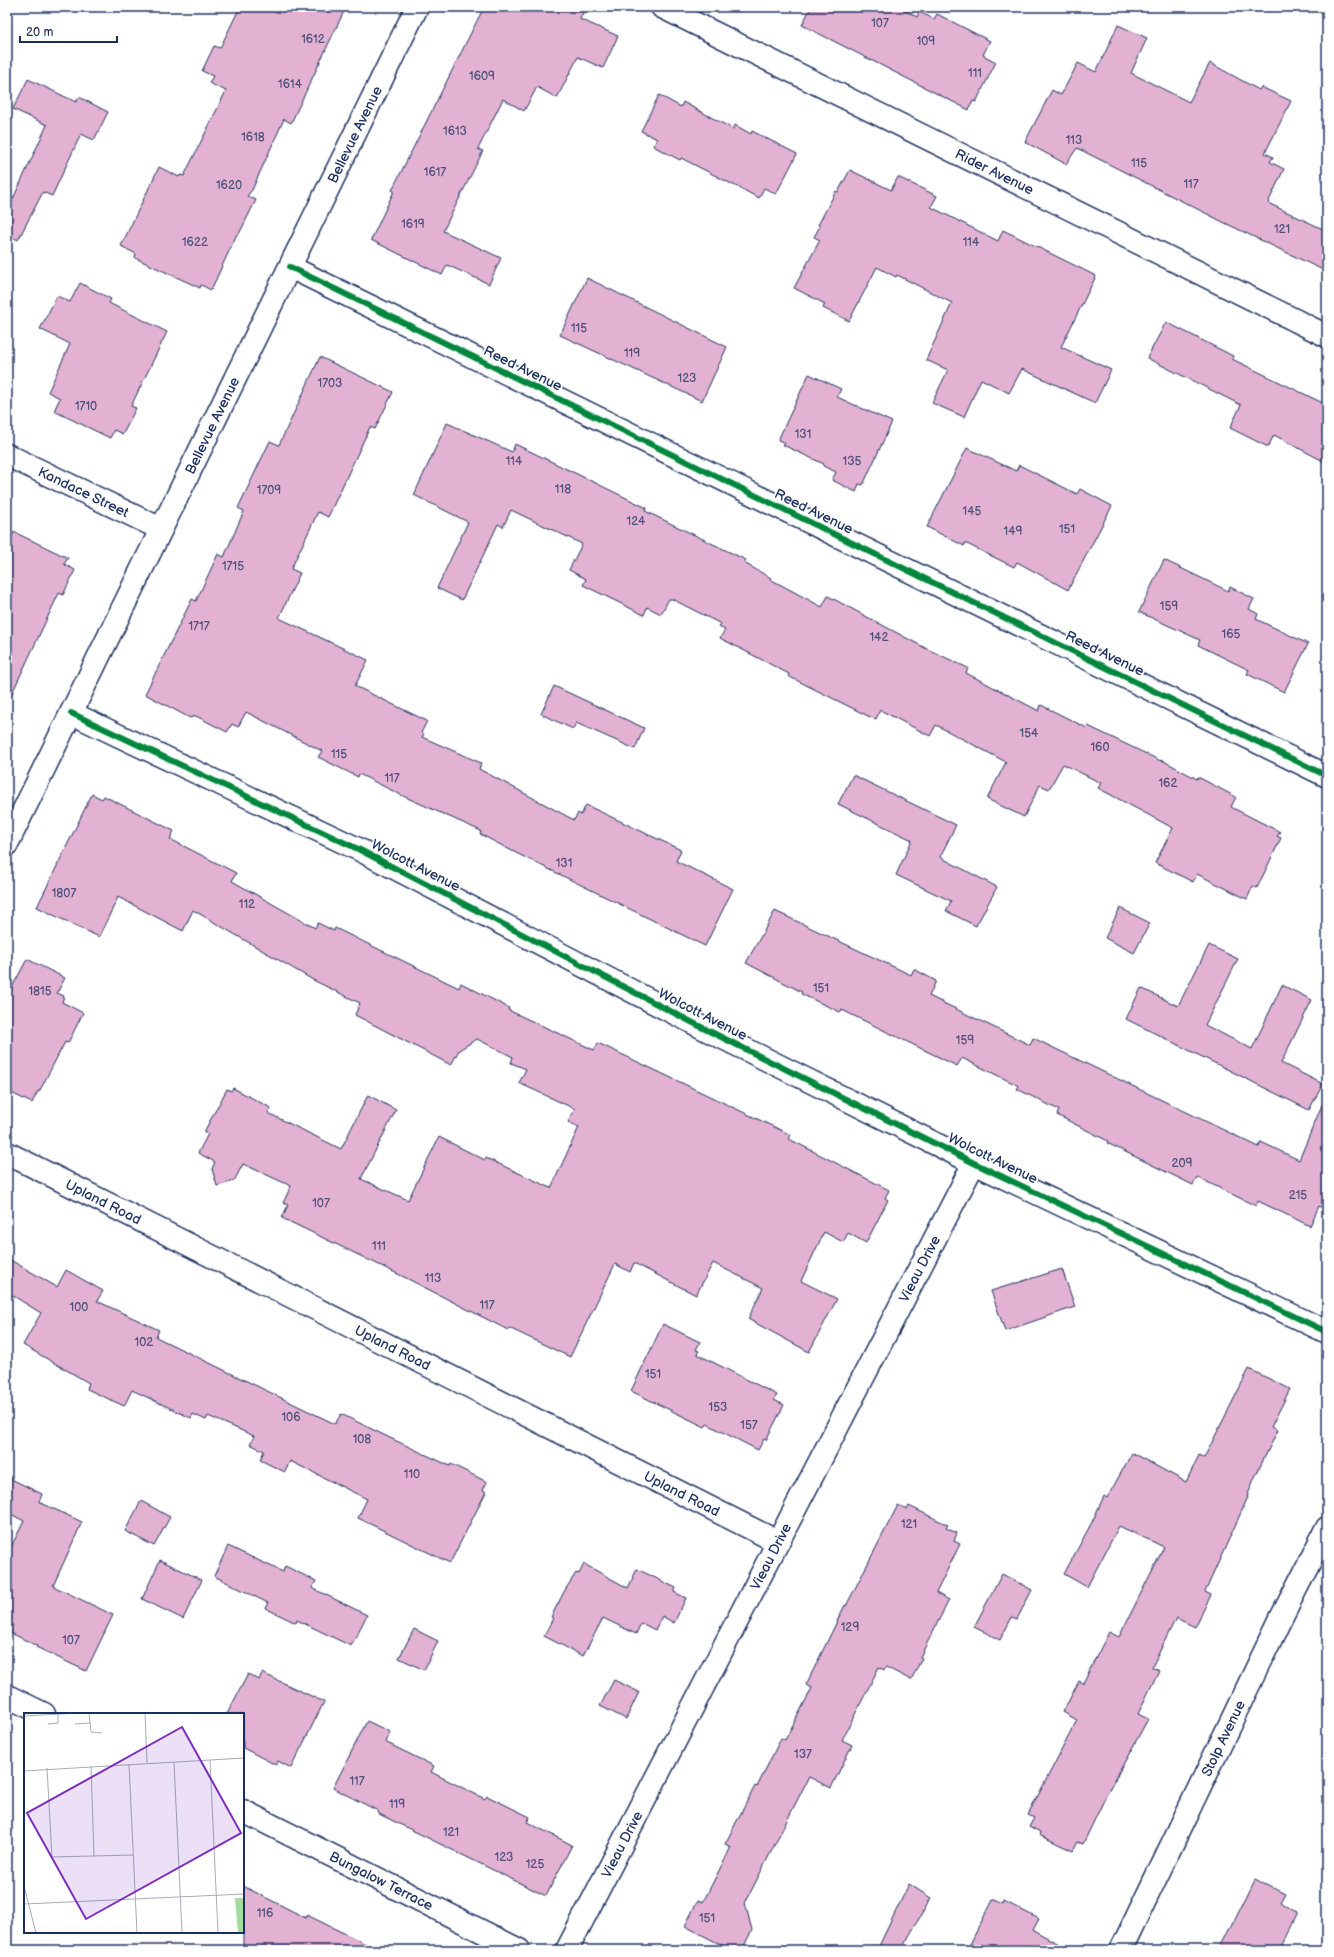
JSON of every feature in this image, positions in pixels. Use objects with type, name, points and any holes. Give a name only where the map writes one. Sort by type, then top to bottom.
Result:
[{"type":"street","name":"Bellevue Avenue","points":[[7,844],[417,7]]},
{"type":"street","name":"Rider Avenue","points":[[662,7],[1327,336]]},
{"type":"street","name":"Reed Avenue","points":[[290,267],[1327,776]]},
{"type":"street","name":"Kandace Street","points":[[7,455],[161,529]]},
{"type":"street","name":"Wolcott Avenue","points":[[71,713],[358,849],[705,1029],[974,1163],[1327,1332]]},
{"type":"street","name":"Upland Road","points":[[7,1153],[778,1542]]},
{"type":"street","name":"Vieau Drive","points":[[567,1950],[974,1163]]},
{"type":"street","name":"Stolp Avenue","points":[[1121,1950],[1281,1618],[1327,1528]]},
{"type":"street","points":[[7,1696],[42,1713]]},
{"type":"street","name":"Bungalow Terrace","points":[[244,1812],[519,1950]]},
{"type":"building","points":[[240,7],[346,7],[291,123],[284,119],[252,190],[247,196],[256,200],[239,234],[237,234],[211,290],[201,285],[200,288],[135,258],[136,254],[121,246],[159,167],[179,177],[180,175],[184,176],[226,91],[209,83],[213,76],[202,71],[214,46],[220,48]]},
{"type":"building","points":[[484,7],[586,7],[580,19],[618,36],[603,68],[578,57],[557,98],[537,87],[524,111],[503,99],[478,149],[483,151],[443,231],[501,258],[489,284],[447,265],[442,275],[371,240],[394,191],[392,190]]},
{"type":"building","points":[[811,7],[899,7],[917,17],[919,12],[934,19],[937,14],[990,41],[983,55],[996,62],[976,102],[973,101],[969,110],[802,25]]},
{"type":"building","points":[[1118,25],[1147,38],[1131,73],[1189,102],[1210,63],[1259,90],[1261,87],[1291,101],[1265,153],[1273,157],[1270,162],[1284,169],[1268,203],[1327,231],[1327,272],[1223,222],[1077,148],[1066,164],[1025,142],[1052,90],[1061,95],[1078,63],[1096,72]]},
{"type":"building","points":[[28,79],[76,102],[79,97],[108,112],[94,140],[81,134],[52,196],[43,192],[18,240],[7,234],[7,212],[47,125],[13,109]]},
{"type":"building","points":[[659,95],[681,107],[683,102],[733,129],[735,125],[751,134],[752,131],[797,154],[776,194],[764,188],[759,198],[681,158],[680,160],[653,146],[657,139],[641,131]]},
{"type":"building","points":[[850,170],[891,190],[898,177],[937,196],[931,207],[998,241],[1003,230],[1096,276],[1061,347],[1111,370],[1095,403],[1022,369],[1009,393],[981,379],[964,417],[932,403],[948,370],[926,360],[952,303],[897,275],[896,277],[877,267],[849,321],[823,308],[825,304],[794,288],[820,240],[814,237],[820,226],[818,225],[836,191],[838,192]]},
{"type":"building","points":[[587,278],[727,347],[702,401],[560,335]]},
{"type":"building","points":[[80,283],[111,299],[109,303],[167,332],[131,406],[136,408],[123,434],[114,430],[110,438],[54,411],[60,398],[48,392],[70,344],[40,329],[57,296],[70,302]]},
{"type":"building","points":[[1166,322],[1233,356],[1232,359],[1327,405],[1327,463],[1274,435],[1268,447],[1230,428],[1241,405],[1147,358]]},
{"type":"building","points":[[320,357],[393,392],[375,429],[370,427],[328,517],[318,512],[291,569],[300,573],[279,618],[368,660],[355,686],[427,721],[421,733],[424,734],[422,737],[481,763],[479,769],[574,820],[578,813],[581,815],[586,805],[681,850],[676,861],[733,889],[705,946],[514,852],[480,834],[481,831],[403,796],[359,774],[358,777],[318,757],[322,751],[246,712],[238,727],[232,724],[227,732],[196,716],[190,718],[145,694],[192,599],[196,601],[218,554],[224,557],[244,511],[238,508],[270,441],[279,445]]},
{"type":"building","points":[[809,374],[841,389],[837,397],[892,422],[863,485],[859,484],[856,492],[832,480],[836,472],[823,466],[824,464],[783,445],[785,443],[778,440]]},
{"type":"building","points":[[447,423],[512,452],[515,444],[647,508],[645,511],[746,560],[744,563],[822,607],[828,596],[927,649],[968,668],[966,673],[1039,711],[1041,705],[1087,728],[1088,726],[1161,761],[1162,760],[1197,779],[1198,777],[1236,797],[1231,807],[1280,832],[1277,836],[1281,838],[1257,888],[1253,886],[1247,899],[1197,874],[1193,882],[1155,863],[1173,828],[1098,788],[1101,783],[1063,764],[1049,789],[1040,785],[1024,817],[987,799],[1006,762],[936,725],[930,736],[880,710],[876,719],[868,716],[788,676],[789,674],[720,638],[725,630],[719,626],[721,624],[672,599],[669,599],[661,614],[647,607],[644,615],[583,585],[586,579],[569,570],[582,544],[511,510],[503,527],[498,524],[462,600],[437,588],[468,522],[414,495]]},
{"type":"building","points":[[967,448],[1016,471],[1019,465],[1077,494],[1080,489],[1112,506],[1068,590],[1017,562],[1014,567],[965,543],[964,546],[927,527]]},
{"type":"building","points":[[14,532],[68,558],[64,564],[75,570],[63,595],[59,593],[7,704],[7,547]]},
{"type":"building","points":[[1164,560],[1228,591],[1230,587],[1254,599],[1249,609],[1258,614],[1256,619],[1308,644],[1284,692],[1247,674],[1249,670],[1198,645],[1200,640],[1139,612]]},
{"type":"building","points":[[554,686],[644,728],[635,749],[576,723],[573,729],[541,714]]},
{"type":"building","points":[[853,775],[956,825],[940,857],[997,887],[976,926],[946,911],[951,901],[896,875],[912,840],[838,804]]},
{"type":"building","points":[[92,794],[102,799],[104,796],[174,831],[170,839],[236,873],[232,881],[315,928],[318,923],[334,931],[335,928],[459,988],[461,983],[509,1008],[508,1010],[594,1050],[598,1043],[791,1135],[789,1139],[889,1190],[885,1198],[888,1200],[866,1243],[848,1233],[843,1242],[824,1232],[801,1281],[837,1299],[809,1352],[748,1319],[763,1288],[713,1263],[696,1295],[634,1263],[630,1272],[615,1264],[570,1357],[509,1328],[508,1330],[406,1278],[282,1218],[288,1205],[283,1203],[291,1186],[243,1164],[234,1181],[217,1186],[212,1169],[215,1162],[198,1153],[208,1134],[204,1132],[227,1089],[231,1091],[233,1088],[271,1108],[268,1113],[341,1149],[368,1095],[396,1110],[361,1179],[408,1200],[439,1137],[485,1160],[486,1158],[551,1188],[579,1127],[568,1122],[575,1109],[519,1083],[526,1069],[511,1063],[513,1057],[477,1039],[459,1050],[451,1065],[355,1015],[360,1003],[313,980],[193,910],[183,931],[118,897],[99,937],[37,907]]},
{"type":"building","points":[[1120,908],[1150,923],[1134,953],[1105,938]]},
{"type":"building","points":[[775,911],[911,975],[914,969],[936,981],[929,996],[1030,1045],[1033,1038],[1259,1147],[1261,1142],[1299,1160],[1327,1093],[1327,1210],[1319,1206],[1310,1226],[1258,1201],[1256,1206],[1197,1177],[1193,1185],[1107,1143],[1108,1141],[1057,1115],[1059,1110],[1017,1089],[1019,1086],[962,1058],[957,1066],[842,1010],[840,1012],[801,994],[802,992],[746,963]]},
{"type":"building","points":[[1209,945],[1238,959],[1205,1025],[1252,1049],[1282,985],[1312,1000],[1281,1063],[1323,1084],[1309,1110],[1126,1019],[1141,988],[1178,1006]]},
{"type":"building","points":[[27,959],[65,978],[57,993],[64,996],[62,1002],[83,1013],[68,1043],[65,1042],[32,1103],[7,1091],[7,997]]},
{"type":"building","points":[[7,1258],[57,1287],[66,1270],[103,1291],[97,1301],[159,1330],[156,1337],[335,1424],[341,1414],[487,1482],[483,1490],[486,1492],[450,1563],[358,1518],[367,1499],[290,1461],[285,1472],[260,1460],[264,1451],[250,1444],[254,1436],[208,1416],[206,1420],[193,1414],[191,1418],[132,1390],[124,1406],[87,1389],[89,1383],[23,1345],[41,1313],[7,1292]]},
{"type":"building","points":[[1062,1269],[1075,1307],[1005,1331],[991,1291]]},
{"type":"building","points":[[663,1324],[700,1342],[696,1350],[699,1351],[697,1354],[777,1395],[774,1400],[784,1405],[766,1440],[764,1439],[758,1450],[707,1424],[705,1427],[631,1391]]},
{"type":"building","points":[[1249,1369],[1290,1389],[1271,1427],[1278,1430],[1254,1479],[1248,1497],[1205,1592],[1211,1595],[1195,1627],[1176,1618],[1152,1667],[1159,1670],[1138,1714],[1148,1719],[1106,1796],[1083,1844],[1078,1842],[1073,1851],[1039,1835],[1040,1833],[1029,1827],[1034,1818],[1028,1815],[1077,1720],[1063,1712],[1079,1681],[1083,1683],[1109,1632],[1119,1637],[1164,1547],[1119,1526],[1087,1587],[1064,1574],[1104,1496],[1107,1498],[1132,1453],[1186,1482],[1199,1455],[1204,1458]]},
{"type":"building","points":[[7,1477],[42,1494],[39,1502],[82,1522],[53,1586],[113,1615],[86,1671],[7,1631],[7,1555],[24,1521],[7,1512]]},
{"type":"building","points":[[141,1501],[170,1517],[154,1546],[125,1531]]},
{"type":"building","points":[[898,1505],[907,1509],[909,1506],[948,1525],[946,1528],[957,1533],[954,1541],[960,1544],[936,1593],[949,1600],[920,1657],[922,1658],[911,1680],[886,1667],[884,1670],[879,1667],[842,1740],[852,1745],[831,1788],[809,1777],[745,1903],[752,1930],[742,1950],[731,1950],[685,1926],[698,1900],[703,1902],[731,1847],[725,1844],[755,1786],[757,1787],[781,1738],[785,1740],[812,1688],[806,1685],[845,1605],[846,1606]]},
{"type":"building","points":[[228,1546],[283,1572],[285,1566],[316,1581],[312,1588],[367,1615],[351,1646],[297,1620],[296,1623],[265,1608],[268,1603],[214,1576]]},
{"type":"building","points":[[160,1560],[202,1580],[183,1619],[142,1599]]},
{"type":"building","points":[[584,1564],[628,1588],[637,1569],[676,1588],[674,1592],[686,1598],[674,1623],[662,1616],[655,1630],[641,1623],[636,1634],[603,1618],[583,1656],[544,1636],[553,1618],[551,1617],[565,1590],[576,1573],[579,1574]]},
{"type":"building","points":[[1002,1574],[1032,1590],[1017,1619],[1012,1617],[1000,1640],[974,1627]]},
{"type":"building","points":[[414,1629],[438,1641],[424,1670],[399,1658]]},
{"type":"building","points":[[262,1673],[324,1702],[291,1768],[278,1761],[276,1765],[244,1749],[244,1713],[228,1713],[248,1674],[259,1680]]},
{"type":"building","points":[[614,1680],[639,1692],[626,1719],[600,1706]]},
{"type":"building","points":[[367,1721],[390,1732],[385,1742],[434,1766],[431,1772],[485,1799],[487,1796],[530,1817],[527,1822],[572,1845],[546,1896],[377,1813],[378,1811],[333,1788]]},
{"type":"building","points":[[1255,1879],[1285,1894],[1280,1903],[1296,1914],[1278,1950],[1220,1950]]},
{"type":"building","points":[[909,1884],[931,1898],[901,1950],[877,1950]]},
{"type":"building","points":[[244,1887],[306,1918],[307,1915],[378,1950],[243,1950]]},
{"type":"building","points":[[993,1899],[1003,1904],[1004,1901],[1039,1919],[1033,1930],[1070,1950],[967,1950]]},
{"type":"cycle path","points":[[290,267],[1327,776]]},
{"type":"cycle path","points":[[71,713],[358,849],[705,1029],[974,1163],[1327,1332]]}]
